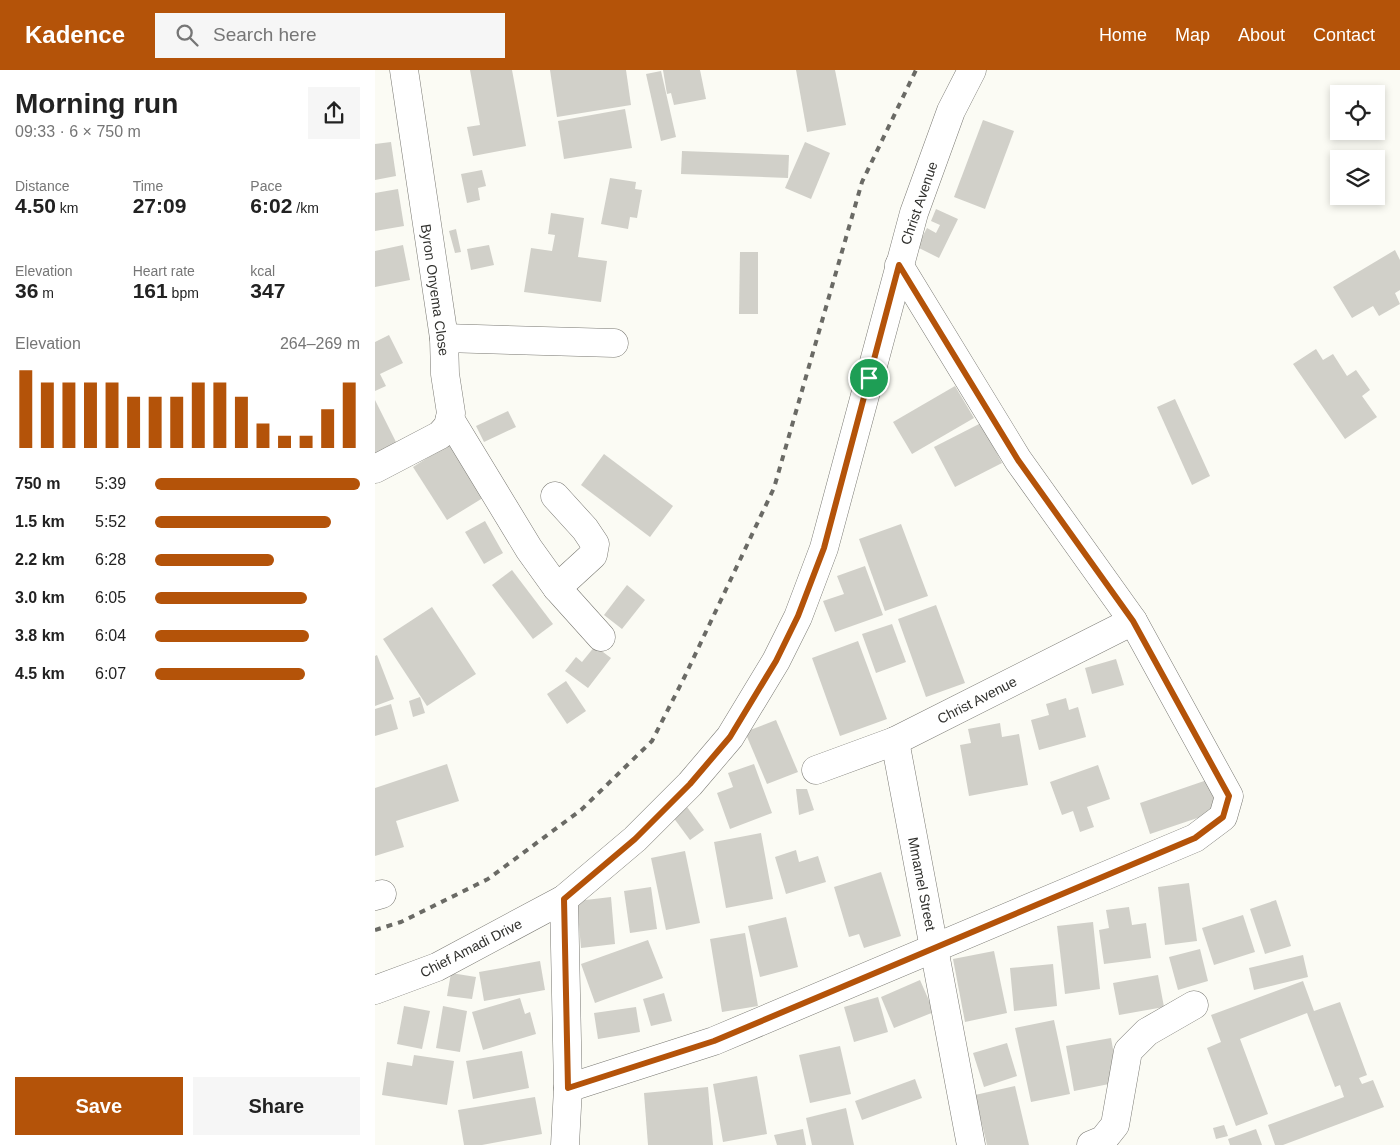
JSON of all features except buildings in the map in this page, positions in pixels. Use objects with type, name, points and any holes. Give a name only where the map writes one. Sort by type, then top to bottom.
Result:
[{"type":"street","name":"Byron Onyema Close","points":[[404,70],[444,338],[445,374],[451,413],[450,419]]},
{"type":"street","name":"Christ Avenue","points":[[564,899],[635,839],[690,784],[730,737],[776,661],[798,616],[824,548],[914,213],[951,112],[972,70]]},
{"type":"street","points":[[568,1088],[714,1041],[1137,864],[1195,838],[1223,817],[1229,796],[1133,621],[1018,460],[899,265]]},
{"type":"street","points":[[444,338],[614,342]]},
{"type":"street","points":[[375,468],[440,435],[448,426],[450,419]]},
{"type":"street","points":[[450,419],[529,549],[557,588],[601,638]]},
{"type":"street","points":[[555,496],[585,529],[595,544],[593,555],[557,588]]},
{"type":"street","name":"Christ Avenue","points":[[816,770],[895,741],[1133,621]]},
{"type":"street","name":"Mmamel Street","points":[[895,741],[971,1145]]},
{"type":"street","points":[[564,899],[568,1088],[565,1145]]},
{"type":"street","name":"Chief Amadi Drive","points":[[375,990],[437,967],[564,899]]},
{"type":"street","points":[[1091,1145],[1103,1140],[1115,1125],[1128,1051],[1147,1032],[1194,1005]]},
{"type":"railway","points":[[375,930],[401,922],[488,879],[581,810],[652,741],[774,488],[862,182],[916,70]]},
{"type":"route","points":[[899,265],[1018,460],[1133,621],[1229,796],[1223,817],[1195,838],[1137,864],[714,1041],[568,1088],[564,899],[635,839],[690,784],[730,737],[776,661],[798,616],[824,548],[869,378],[899,265]]}]
